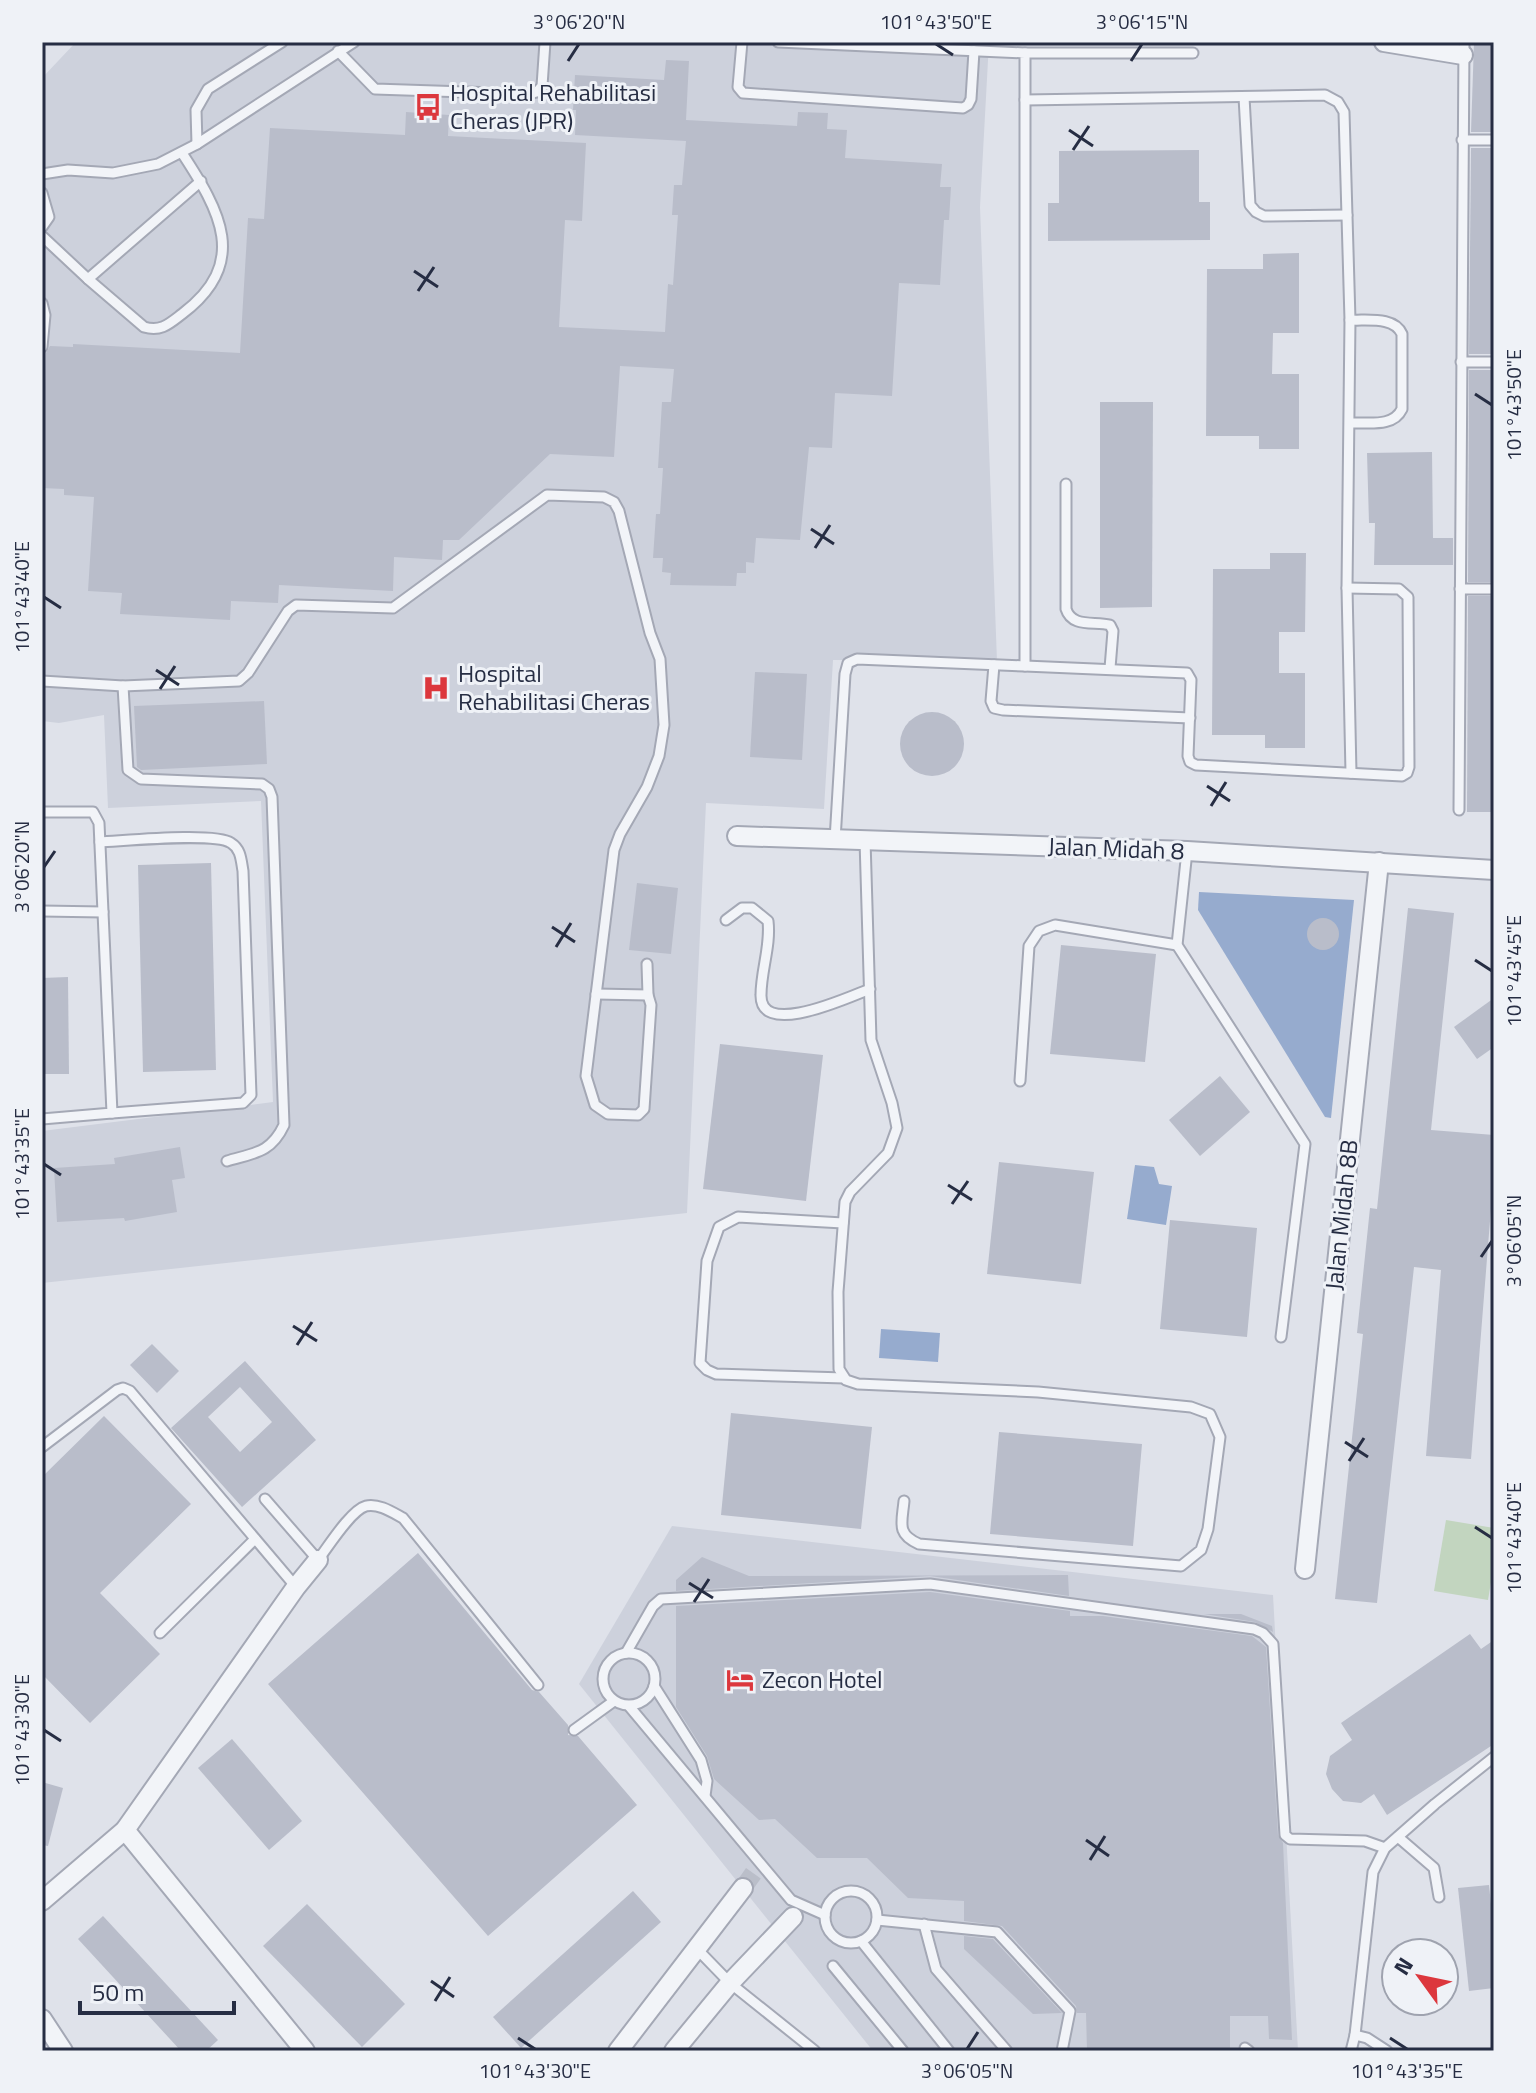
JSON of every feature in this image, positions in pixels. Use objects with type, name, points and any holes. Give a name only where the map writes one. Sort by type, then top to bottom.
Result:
[{"type":"street","points":[[1384,42],[1464,48]]},
{"type":"street","name":"Jalan Midah 8","points":[[737,836],[1187,851],[1494,870]]},
{"type":"street","name":"Jalan Midah 8B","points":[[1305,1569],[1379,862]]},
{"type":"street","points":[[42,1901],[125,1830],[318,1560]]},
{"type":"street","points":[[125,1830],[305,2051]]},
{"type":"street","points":[[618,2051],[743,1888]]},
{"type":"street","points":[[674,2051],[730,1983],[793,1917]]},
{"type":"street","points":[[42,2019],[63,2051]]},
{"type":"lane","points":[[197,144],[196,110],[208,89],[282,42]]},
{"type":"lane","points":[[42,174],[68,170],[113,173],[158,164],[197,144],[340,47],[354,42]]},
{"type":"lane","points":[[340,47],[375,89],[529,94],[537,92],[542,86],[545,42]]},
{"type":"lane","points":[[742,42],[738,87],[743,93],[963,108],[971,99],[974,51]]},
{"type":"lane","points":[[778,42],[1025,53],[1193,53]]},
{"type":"lane","points":[[1459,810],[1464,48]]},
{"type":"lane","points":[[1025,53],[1025,666]]},
{"type":"lane","points":[[1025,100],[1325,95],[1338,102],[1344,112],[1350,320],[1347,588],[1351,773]]},
{"type":"lane","points":[[1244,97],[1250,205],[1256,212],[1264,216],[1347,215]]},
{"type":"lane","points":[[1462,140],[1494,140]]},
{"type":"lane","points":[[42,236],[144,327],[153,330],[163,328],[198,302],[218,274],[223,239],[219,215],[182,153]]},
{"type":"lane","points":[[88,279],[201,181]]},
{"type":"lane","points":[[42,193],[49,217],[42,227]]},
{"type":"lane","points":[[42,303],[45,315],[42,347]]},
{"type":"lane","points":[[1350,320],[1391,322],[1399,327],[1402,334],[1402,409],[1398,417],[1392,422],[1350,423]]},
{"type":"lane","points":[[1461,362],[1494,362]]},
{"type":"lane","points":[[1066,484],[1066,609],[1075,622],[1110,625],[1113,631],[1110,668]]},
{"type":"lane","points":[[42,681],[123,686],[239,681],[248,673],[288,611],[296,605],[393,608],[547,495],[604,497],[614,502],[619,511],[650,633],[660,659],[664,725],[659,756],[647,787],[614,850],[586,1076],[595,1105],[608,1114],[638,1115],[644,1109],[651,1005],[647,964]]},
{"type":"lane","points":[[835,840],[845,674],[848,663],[857,659],[1187,673],[1191,680],[1188,756],[1190,762],[1196,765],[1402,776],[1409,767],[1408,597],[1399,589],[1347,588]]},
{"type":"lane","points":[[1460,589],[1494,589]]},
{"type":"lane","points":[[994,665],[991,701],[994,708],[1190,718]]},
{"type":"lane","points":[[123,686],[128,770],[134,775],[141,779],[262,784],[269,789],[272,797],[284,1125],[279,1137],[267,1150],[227,1161]]},
{"type":"lane","points":[[42,812],[93,812],[99,823],[112,1113]]},
{"type":"lane","points":[[42,1119],[243,1103],[251,1095],[240,853],[231,842],[212,838],[100,842]]},
{"type":"lane","points":[[844,1378],[839,1369],[838,1307],[845,1202],[850,1192],[888,1153],[897,1128],[871,1040],[865,840]]},
{"type":"lane","points":[[1187,851],[1177,945],[1305,1144],[1281,1337]]},
{"type":"lane","points":[[726,920],[742,908],[752,908],[768,921],[768,945],[760,992],[761,1002],[768,1011],[777,1015],[809,1013],[870,989]]},
{"type":"lane","points":[[42,911],[103,912]]},
{"type":"lane","points":[[1020,1081],[1029,946],[1039,931],[1055,925],[1177,945]]},
{"type":"lane","points":[[596,994],[648,995]]},
{"type":"lane","points":[[843,1223],[738,1217],[719,1227],[707,1261],[700,1363],[707,1370],[716,1374],[844,1378],[858,1384],[1038,1392],[1191,1407],[1210,1414],[1220,1437],[1208,1529],[1201,1550],[1181,1566],[919,1544],[907,1539],[902,1528],[904,1501]]},
{"type":"lane","points":[[42,1447],[117,1390],[123,1388],[130,1391],[296,1587]]},
{"type":"lane","points":[[265,1499],[318,1560],[356,1511],[368,1505],[385,1508],[403,1518],[538,1685]]},
{"type":"lane","points":[[160,1633],[255,1539]]},
{"type":"lane","points":[[825,1915],[791,1900],[629,1706],[614,1701],[604,1687],[605,1669],[610,1661],[626,1653],[653,1606],[661,1599],[930,1584],[1254,1629],[1263,1633],[1273,1644],[1285,1835],[1290,1839],[1365,1841],[1385,1848]]},
{"type":"lane","points":[[626,1653],[643,1657],[654,1670],[654,1686],[701,1760],[707,1781],[705,1796]]},
{"type":"lane","points":[[629,1706],[645,1700],[654,1686]]},
{"type":"lane","points":[[574,1730],[614,1701]]},
{"type":"lane","points":[[1351,2051],[1373,1872],[1385,1848],[1494,1757]]},
{"type":"lane","points":[[1398,1837],[1434,1868],[1439,1897]]},
{"type":"lane","points":[[853,1890],[868,1896],[877,1920],[874,1929],[861,1941],[844,1942],[829,1932],[825,1915],[831,1900],[845,1891],[853,1890]]},
{"type":"lane","points":[[877,1920],[997,1932],[1070,2011],[1062,2051]]},
{"type":"lane","points":[[924,1924],[936,1969],[1007,2051]]},
{"type":"lane","points":[[861,1941],[949,2051]]},
{"type":"lane","points":[[697,1949],[730,1983],[815,2051]]},
{"type":"lane","points":[[833,1966],[903,2051]]},
{"type":"lane","points":[[1355,2035],[1367,2038],[1387,2051]]},
{"type":"shaded area","name":"Hospital Rehabilitasi Cheras","points":[[76,42],[989,42],[980,207],[997,661],[833,660],[824,809],[706,803],[687,1213],[42,1283],[42,1131],[273,1102],[261,801],[108,808],[104,715],[59,723],[42,721],[42,78]]},
{"type":"shaded area","points":[[672,1526],[1273,1595],[1298,2051],[873,2051],[579,1684]]},
{"type":"green space","points":[[1446,1520],[1494,1528],[1494,1564],[1488,1600],[1434,1591]]},
{"type":"water","points":[[1199,892],[1354,900],[1331,1118],[1325,1117],[1198,910]]},
{"type":"water","points":[[1135,1165],[1154,1167],[1159,1184],[1172,1186],[1166,1225],[1127,1219]]},
{"type":"water","points":[[881,1329],[940,1333],[938,1362],[879,1358]]},
{"type":"building","points":[[1474,42],[1494,42],[1494,132],[1471,132]]},
{"type":"building","points":[[666,60],[689,61],[686,120],[797,126],[798,112],[828,113],[827,129],[847,130],[845,158],[942,164],[940,187],[951,187],[949,220],[944,220],[940,285],[899,283],[892,396],[835,393],[832,448],[809,447],[800,540],[756,538],[754,563],[746,562],[746,573],[737,573],[736,586],[670,585],[671,573],[662,572],[663,558],[653,558],[663,468],[658,468],[662,402],[671,402],[674,369],[620,366],[614,457],[550,454],[459,540],[443,540],[442,560],[394,557],[393,591],[279,585],[278,603],[231,601],[230,620],[120,614],[122,593],[88,591],[94,497],[64,495],[64,489],[42,488],[46,353],[50,346],[73,347],[73,344],[240,353],[248,218],[264,219],[270,128],[405,135],[406,112],[449,115],[448,136],[586,143],[582,221],[565,220],[559,327],[665,332],[668,284],[673,285],[678,215],[672,215],[674,185],[682,185],[686,141],[575,135],[576,110],[573,110],[575,75],[664,80]]},
{"type":"building","points":[[1471,148],[1494,148],[1494,354],[1469,354]]},
{"type":"building","points":[[1199,150],[1199,202],[1210,202],[1210,240],[1048,241],[1048,203],[1059,203],[1059,151]]},
{"type":"building","points":[[1299,253],[1299,333],[1273,333],[1272,374],[1299,374],[1299,449],[1259,449],[1259,436],[1206,436],[1207,269],[1263,269],[1263,254]]},
{"type":"building","points":[[1469,370],[1494,370],[1494,582],[1468,582]]},
{"type":"building","points":[[1100,402],[1153,402],[1152,607],[1100,608]]},
{"type":"building","points":[[1432,452],[1433,538],[1453,538],[1453,565],[1374,565],[1375,523],[1369,523],[1367,453]]},
{"type":"building","points":[[1270,553],[1306,553],[1305,632],[1279,632],[1279,673],[1305,673],[1305,748],[1265,748],[1265,735],[1212,735],[1213,569],[1270,569]]},
{"type":"building","points":[[1468,596],[1494,596],[1494,812],[1467,812]]},
{"type":"building","points":[[755,672],[807,674],[802,760],[750,757]]},
{"type":"building","points":[[264,701],[267,764],[141,770],[137,767],[134,706]]},
{"type":"building","points":[[932,712],[955,721],[964,744],[955,767],[932,776],[909,767],[900,744],[909,721]]},
{"type":"building","points":[[211,863],[216,1070],[143,1072],[138,865]]},
{"type":"building","points":[[637,883],[678,888],[671,954],[629,950]]},
{"type":"building","points":[[1408,908],[1454,913],[1431,1130],[1494,1135],[1494,1171],[1471,1459],[1426,1456],[1441,1270],[1414,1267],[1377,1603],[1335,1599],[1363,1334],[1357,1333],[1370,1208],[1377,1209]]},
{"type":"building","points":[[1323,918],[1335,922],[1339,934],[1335,946],[1323,950],[1311,946],[1307,934],[1311,922]]},
{"type":"building","points":[[1061,945],[1156,954],[1145,1062],[1050,1054]]},
{"type":"building","points":[[68,977],[69,1074],[42,1074],[42,978]]},
{"type":"building","points":[[1494,998],[1494,1047],[1477,1059],[1454,1027]]},
{"type":"building","points":[[720,1044],[823,1055],[806,1201],[703,1189]]},
{"type":"building","points":[[1220,1076],[1250,1112],[1200,1156],[1169,1120]]},
{"type":"building","points":[[180,1147],[185,1178],[172,1180],[177,1212],[125,1221],[124,1218],[57,1222],[54,1168],[115,1164],[114,1158]]},
{"type":"building","points":[[999,1162],[1094,1172],[1081,1284],[987,1274]]},
{"type":"building","points":[[1170,1220],[1257,1228],[1247,1337],[1160,1329]]},
{"type":"building","points":[[152,1344],[179,1371],[157,1393],[130,1365]]},
{"type":"building","points":[[245,1361],[316,1440],[242,1507],[171,1428]],"holes":[[[240,1387],[272,1422],[240,1452],[208,1417]]]},
{"type":"building","points":[[731,1413],[872,1427],[861,1529],[721,1515]]},
{"type":"building","points":[[104,1416],[191,1504],[100,1593],[160,1654],[90,1723],[42,1674],[42,1477]]},
{"type":"building","points":[[999,1432],[1142,1444],[1133,1546],[990,1534]]},
{"type":"building","points":[[418,1553],[532,1690],[539,1692],[568,1725],[568,1735],[578,1736],[637,1805],[488,1936],[268,1684]]},
{"type":"building","points":[[702,1557],[749,1576],[1068,1575],[1069,1596],[930,1576],[676,1591],[676,1580]]},
{"type":"building","points":[[930,1592],[1070,1611],[1070,1616],[1103,1616],[1252,1636],[1266,1647],[1278,1835],[1283,1843],[1292,2040],[1269,2039],[1268,2016],[1230,2016],[1230,2051],[1087,2051],[1086,2013],[1077,2013],[1076,2006],[1002,1926],[964,1921],[964,1901],[908,1898],[867,1858],[817,1858],[775,1819],[759,1820],[714,1779],[707,1756],[676,1707],[676,1606]]},
{"type":"building","points":[[1204,1614],[1241,1614],[1272,1626],[1273,1632],[1255,1622]]},
{"type":"building","points":[[1470,1634],[1481,1649],[1494,1640],[1494,1744],[1387,1815],[1374,1794],[1361,1803],[1343,1801],[1332,1789],[1326,1774],[1330,1756],[1352,1740],[1341,1723]]},
{"type":"building","points":[[232,1739],[302,1821],[269,1850],[198,1768]]},
{"type":"building","points":[[42,1782],[63,1788],[48,1846],[42,1845]]},
{"type":"building","points":[[1489,1885],[1494,1933],[1494,1988],[1469,1991],[1458,1888]]},
{"type":"building","points":[[633,1891],[661,1922],[521,2048],[493,2017]]},
{"type":"building","points":[[307,1904],[405,2004],[362,2047],[263,1946]]},
{"type":"building","points":[[103,1916],[218,2040],[206,2051],[181,2051],[78,1939]]},
{"type":"building","points":[[964,1936],[993,1939],[1062,2013],[1033,2014],[964,1949]]},
{"type":"tunnel","points":[[743,1888],[755,1871]]},
{"type":"place","name":"Hospital Rehabilitasi Cheras (JPR)","points":[[428,107]]},
{"type":"place","name":"Hospital Rehabilitasi Cheras","points":[[436,688]]},
{"type":"place","name":"Zecon Hotel","points":[[740,1680]]}]
